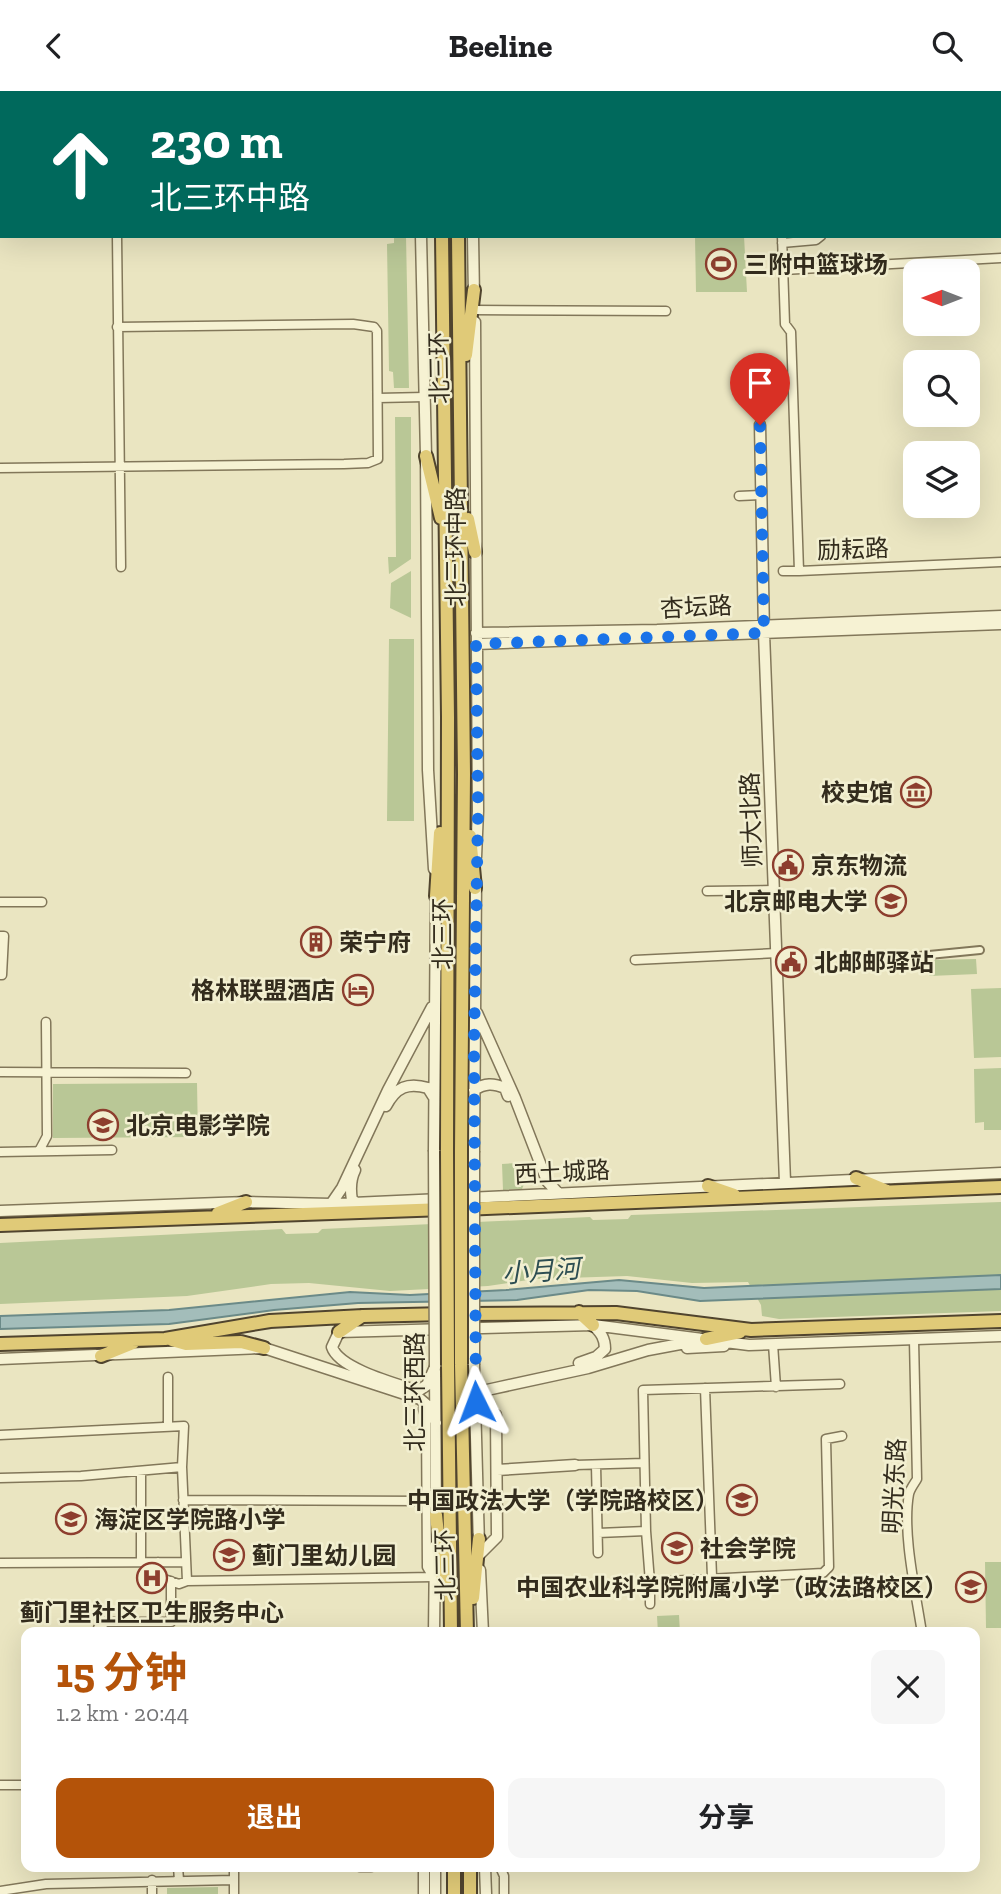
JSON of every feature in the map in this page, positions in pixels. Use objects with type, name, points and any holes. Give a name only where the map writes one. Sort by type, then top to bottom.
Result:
[{"type":"highway","name":"北三环","points":[[442,238],[448,717],[441,1151],[469,1627]]},
{"type":"highway","name":"北三环","points":[[450,1627],[455,1365],[468,1151],[458,238]]},
{"type":"highway","points":[[461,404],[474,290]]},
{"type":"highway","points":[[426,456],[446,539]]},
{"type":"highway","points":[[462,495],[475,552]]},
{"type":"highway","points":[[436,896],[448,717]]},
{"type":"highway","points":[[464,774],[475,888]]},
{"type":"highway","points":[[856,1178],[891,1192]]},
{"type":"highway","points":[[708,1186],[741,1197]]},
{"type":"highway","name":"西土城路","points":[[0,1225],[1001,1187]]},
{"type":"highway","points":[[522,1207],[533,1194]]},
{"type":"highway","points":[[209,1217],[246,1202]]},
{"type":"highway","points":[[355,1202],[381,1211]]},
{"type":"highway","points":[[315,1212],[331,1204]]},
{"type":"highway","points":[[579,1312],[593,1325]]},
{"type":"highway","points":[[0,1344],[165,1339],[270,1321],[363,1315],[616,1313],[751,1330],[1001,1321]]},
{"type":"highway","points":[[340,1332],[363,1315]]},
{"type":"highway","points":[[706,1339],[751,1330]]},
{"type":"highway","points":[[165,1339],[186,1344],[241,1342],[264,1348]]},
{"type":"highway","points":[[101,1356],[140,1340]]},
{"type":"highway","points":[[436,1515],[449,1627]]},
{"type":"highway","points":[[470,1627],[479,1539]]},
{"type":"highway","points":[[454,1872],[454,1894]]},
{"type":"highway","points":[[470,1872],[470,1894]]},
{"type":"street","points":[[117,238],[121,568]]},
{"type":"street","name":"北三环中路","points":[[421,238],[429,826],[436,896],[434,1098],[441,1151]]},
{"type":"street","name":"北三环中路","points":[[468,1151],[474,1090],[478,811],[473,238]]},
{"type":"street","points":[[782,240],[819,238]]},
{"type":"street","name":"励耘路","points":[[782,240],[785,324],[791,332],[799,571],[1001,562]]},
{"type":"street","points":[[783,270],[1001,258]]},
{"type":"street","points":[[474,310],[666,311]]},
{"type":"street","points":[[0,468],[344,464],[375,461],[379,456],[377,331],[374,327],[353,324],[117,327]]},
{"type":"street","points":[[379,398],[425,397]]},
{"type":"street","name":"师大北路","points":[[760,425],[764,629],[785,1182]]},
{"type":"street","points":[[739,496],[761,495]]},
{"type":"street","points":[[783,571],[799,571]]},
{"type":"street","name":"杏坛路","points":[[764,629],[1001,616]]},
{"type":"street","name":"杏坛路","points":[[476,639],[1001,624]]},
{"type":"street","points":[[707,891],[775,890]]},
{"type":"street","points":[[0,902],[42,902]]},
{"type":"street","points":[[0,936],[4,936],[0,975]]},
{"type":"street","points":[[919,956],[950,957],[980,950]]},
{"type":"street","points":[[635,960],[777,953]]},
{"type":"street","points":[[331,1204],[342,1188],[388,1090],[434,1004]]},
{"type":"street","points":[[474,1006],[515,1098],[547,1181],[558,1193]]},
{"type":"street","points":[[39,1151],[47,1136],[46,1022]]},
{"type":"street","points":[[0,1072],[186,1073]]},
{"type":"street","points":[[474,1090],[491,1083],[505,1088],[537,1169],[540,1186],[533,1194]]},
{"type":"street","points":[[355,1202],[351,1197],[352,1177],[391,1097],[402,1087],[413,1084],[428,1088],[434,1098]]},
{"type":"street","points":[[0,1152],[112,1150]]},
{"type":"street","name":"西土城路","points":[[0,1211],[246,1202],[331,1204],[1001,1173]]},
{"type":"street","points":[[593,1325],[602,1333],[604,1349],[588,1361],[490,1385],[482,1385],[455,1365],[418,1391],[347,1364],[334,1353],[332,1347],[340,1332],[593,1325],[750,1345]]},
{"type":"street","points":[[648,1350],[1001,1336]]},
{"type":"street","points":[[476,1402],[487,1390],[588,1368],[648,1350],[706,1339]]},
{"type":"street","name":"明光东路","points":[[914,1340],[917,1479],[909,1491],[909,1520],[911,1560],[921,1627]]},
{"type":"street","points":[[773,1344],[776,1387]]},
{"type":"street","points":[[0,1359],[264,1348],[420,1399],[427,1405],[436,1423]]},
{"type":"street","name":"北三环西路","points":[[434,1627],[436,1423],[455,1365]]},
{"type":"street","points":[[168,1377],[168,1426]]},
{"type":"street","points":[[475,1380],[483,1627]]},
{"type":"street","points":[[650,1604],[643,1390],[840,1384]]},
{"type":"street","points":[[705,1388],[712,1577]]},
{"type":"street","points":[[423,1409],[426,1419],[426,1567],[433,1577]]},
{"type":"street","points":[[480,1554],[497,1537],[496,1415]]},
{"type":"street","points":[[0,1435],[184,1426],[182,1467],[187,1581]]},
{"type":"street","points":[[650,1582],[823,1573],[829,1567],[825,1439],[842,1436]]},
{"type":"street","points":[[497,1470],[644,1463]]},
{"type":"street","points":[[596,1465],[598,1553]]},
{"type":"street","points":[[0,1478],[81,1476],[182,1467]]},
{"type":"street","points":[[141,1471],[141,1562]]},
{"type":"street","points":[[183,1500],[425,1501]]},
{"type":"street","points":[[598,1533],[646,1531]]},
{"type":"street","points":[[158,1562],[158,1577],[179,1584],[187,1581],[433,1577]]},
{"type":"street","points":[[0,1563],[186,1562]]},
{"type":"street","points":[[99,1627],[106,1622],[171,1622],[171,1581]]},
{"type":"street","points":[[0,1785],[21,1785]]},
{"type":"street","points":[[178,1872],[178,1880]]},
{"type":"street","points":[[234,1872],[234,1894]]},
{"type":"street","points":[[424,1872],[424,1894]]},
{"type":"street","points":[[435,1872],[435,1894]]},
{"type":"street","points":[[485,1872],[486,1894]]},
{"type":"street","points":[[502,1872],[504,1894]]},
{"type":"street","points":[[0,1891],[46,1884],[234,1879]]},
{"type":"street","points":[[152,1880],[152,1894]]},
{"type":"green space","points":[[394,238],[406,238],[409,388],[394,388],[393,372],[389,371],[387,244],[394,243]]},
{"type":"green space","name":"三附中篮球场","points":[[695,238],[744,238],[747,292],[696,292]]},
{"type":"green space","points":[[395,417],[411,417],[411,559],[389,574],[388,557],[396,557]]},
{"type":"green space","points":[[411,571],[411,618],[390,608],[391,583]]},
{"type":"green space","points":[[389,639],[414,639],[414,821],[387,821]]},
{"type":"green space","points":[[976,959],[977,974],[930,976],[926,973],[926,960]]},
{"type":"green space","points":[[1001,988],[1001,1057],[974,1058],[971,989]]},
{"type":"green space","points":[[1001,1068],[1001,1130],[984,1130],[984,1122],[975,1123],[974,1069]]},
{"type":"green space","points":[[197,1083],[198,1137],[53,1138],[53,1084]]},
{"type":"green space","points":[[517,1163],[525,1182],[522,1189],[503,1190],[502,1164]]},
{"type":"green space","points":[[1001,1202],[1001,1311],[779,1319],[762,1316],[761,1305],[748,1282],[692,1283],[627,1276],[535,1279],[488,1286],[390,1291],[309,1283],[271,1284],[187,1296],[0,1304],[0,1243],[282,1229],[286,1234],[318,1233],[322,1229],[590,1217],[593,1220],[628,1219],[631,1215]]},
{"type":"green space","points":[[985,1562],[1001,1562],[1001,1628],[986,1628]]},
{"type":"green space","points":[[679,1615],[680,1627],[658,1627],[657,1616]]},
{"type":"green space","points":[[218,1887],[218,1894],[167,1894],[167,1888]]},
{"type":"water","points":[[1001,1275],[1001,1289],[700,1301],[637,1291],[589,1290],[517,1300],[358,1303],[274,1310],[169,1324],[0,1329],[0,1316],[169,1310],[350,1292],[410,1295],[619,1280],[704,1288]]},
{"type":"place","name":"三附中篮球场","points":[[721,264]]},
{"type":"place","name":"校史馆","points":[[916,792]]},
{"type":"place","name":"京东物流","points":[[788,865]]},
{"type":"place","name":"北京邮电大学","points":[[891,901]]},
{"type":"place","name":"荣宁府","points":[[316,942]]},
{"type":"place","name":"北邮邮驿站","points":[[791,962]]},
{"type":"place","name":"格林联盟酒店","points":[[358,990]]},
{"type":"place","name":"北京电影学院","points":[[103,1125]]},
{"type":"place","name":"中国政法大学（学院路校区）","points":[[742,1500]]},
{"type":"place","name":"海淀区学院路小学","points":[[71,1519]]},
{"type":"place","name":"社会学院","points":[[677,1548]]},
{"type":"place","name":"蓟门里幼儿园","points":[[229,1555]]},
{"type":"place","name":"蓟门里社区卫生服务中心","points":[[152,1578]]},
{"type":"place","name":"中国农业科学院附属小学（政法路校区）","points":[[971,1587]]},
{"type":"route","points":[[476,1402],[476,644],[764,633],[760,425]]},
{"type":"water label","name":"小月河","points":[[541,1271]]}]
